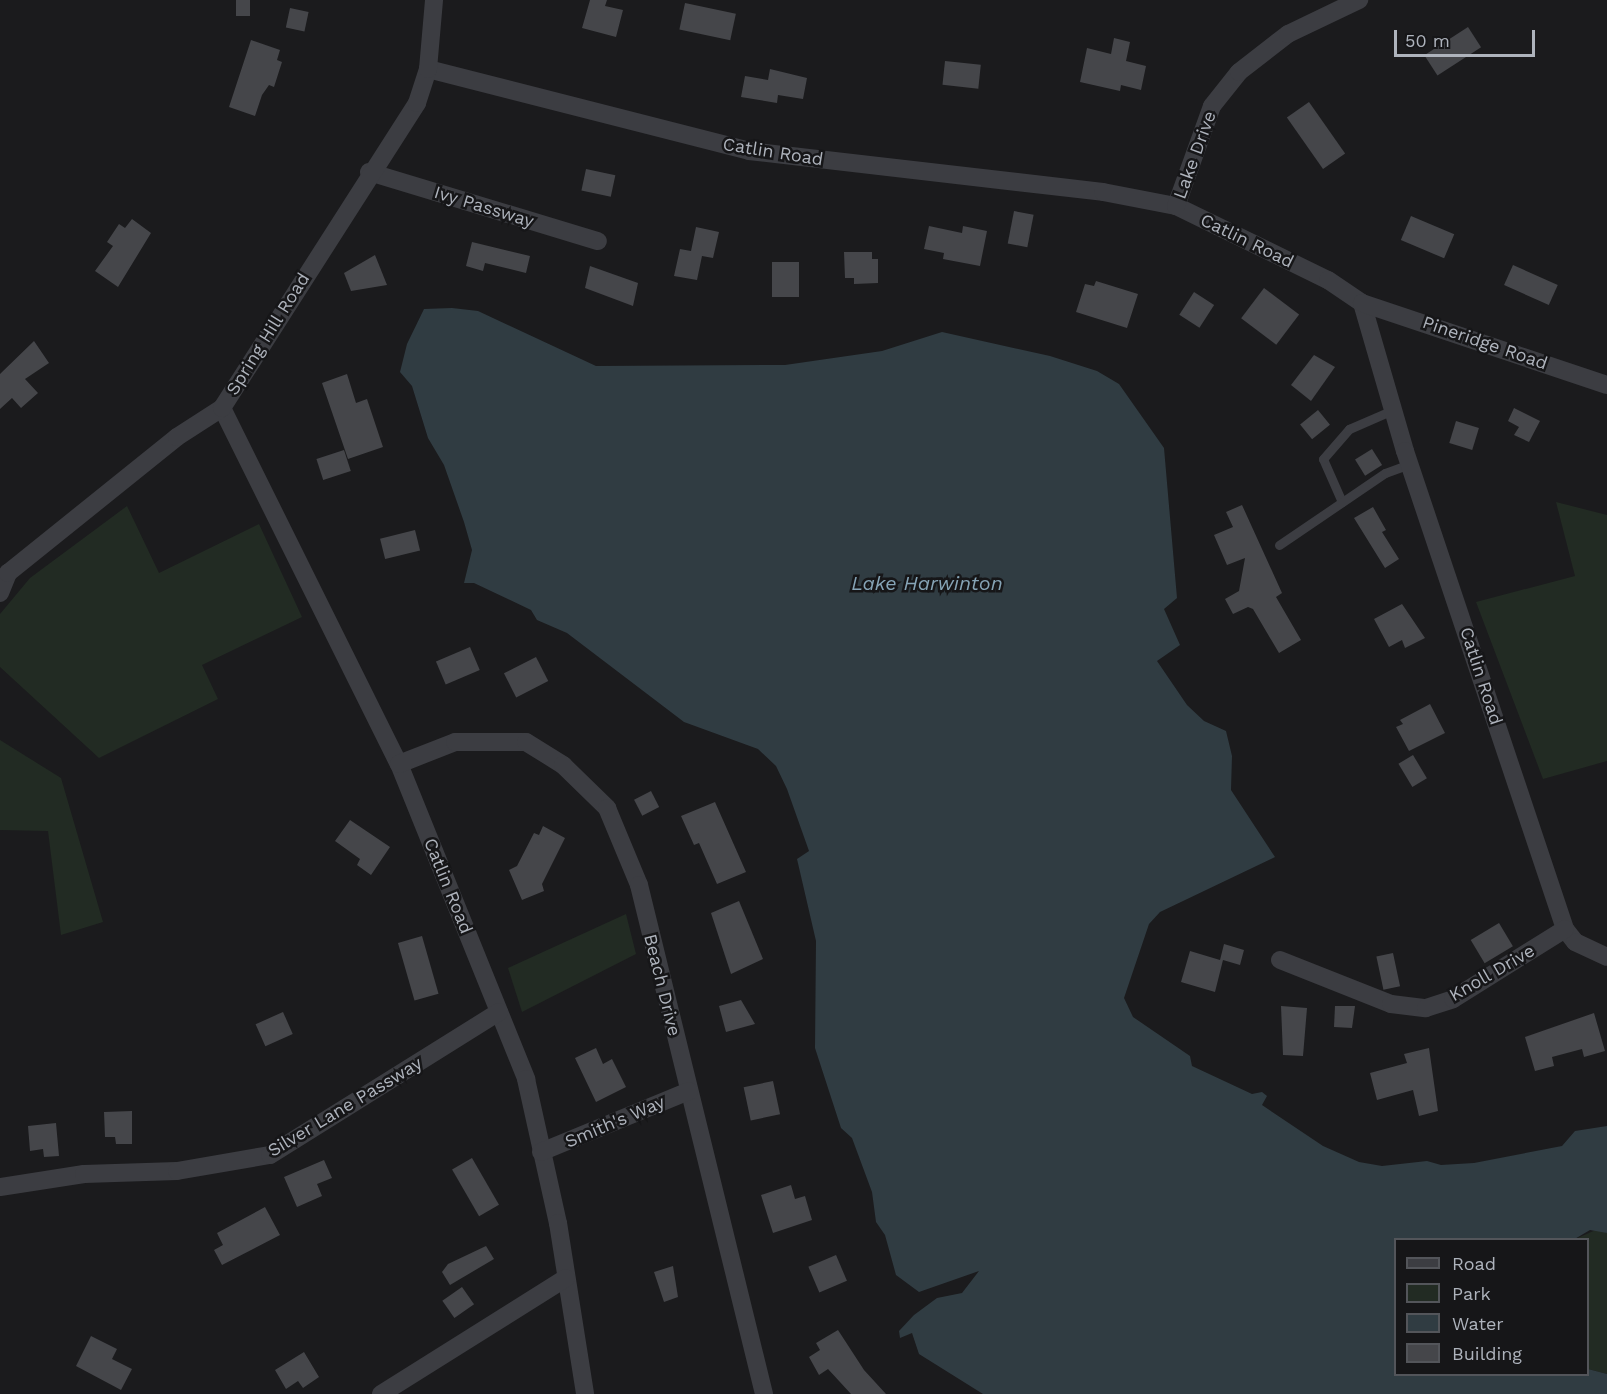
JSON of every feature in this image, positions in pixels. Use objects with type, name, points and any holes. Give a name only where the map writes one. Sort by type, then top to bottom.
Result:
[{"type":"street","name":"Spring Hill Road","points":[[0,593],[8,573],[177,437],[222,408],[369,172],[417,103],[428,69],[434,0]]},
{"type":"street","name":"Lake Drive","points":[[1176,206],[1212,106],[1239,72],[1288,34],[1359,0]]},
{"type":"street","name":"Catlin Road","points":[[428,69],[749,151],[1103,192],[1176,206],[1328,279],[1362,303],[1410,464],[1565,929]]},
{"type":"street","name":"Ivy Passway","points":[[369,172],[598,242]]},
{"type":"street","name":"Pineridge Road","points":[[1362,303],[1607,385]]},
{"type":"street","name":"Catlin Road","points":[[222,408],[399,764],[526,1078],[566,1278],[585,1394]]},
{"type":"street","name":"Beach Drive","points":[[399,764],[454,742],[526,742],[562,765],[607,808],[639,885],[764,1394]]},
{"type":"street","points":[[1565,929],[1575,942],[1607,957]]},
{"type":"street","name":"Knoll Drive","points":[[1280,960],[1391,1004],[1426,1008],[1453,999],[1565,929]]},
{"type":"street","name":"Silver Lane Passway","points":[[0,1187],[84,1174],[177,1171],[270,1155],[499,1012]]},
{"type":"street","name":"Smith's Way","points":[[541,1152],[689,1091]]},
{"type":"street","points":[[381,1394],[566,1278]]},
{"type":"lane","points":[[1342,502],[1323,459],[1349,429],[1393,410]]},
{"type":"lane","points":[[1279,545],[1385,473],[1410,464]]},
{"type":"green space","points":[[1556,502],[1607,515],[1607,761],[1543,779],[1476,602],[1575,576]]},
{"type":"green space","points":[[127,506],[159,573],[259,524],[302,617],[202,665],[218,699],[99,758],[0,667],[0,614],[30,578]]},
{"type":"green space","points":[[0,740],[61,778],[103,922],[61,935],[48,831],[0,830]]},
{"type":"green space","points":[[626,914],[636,954],[522,1012],[508,968]]},
{"type":"green space","points":[[1598,1229],[1607,1233],[1607,1374],[1589,1369],[1589,1238],[1578,1238]]},
{"type":"water","name":"Lake Harwinton","points":[[452,308],[478,311],[596,366],[785,365],[882,351],[942,332],[1050,356],[1097,371],[1119,384],[1164,448],[1177,598],[1164,609],[1180,645],[1157,661],[1187,705],[1204,721],[1226,731],[1232,756],[1231,790],[1275,857],[1160,912],[1149,924],[1124,998],[1133,1017],[1190,1056],[1192,1066],[1252,1094],[1262,1092],[1267,1096],[1262,1105],[1323,1146],[1359,1162],[1382,1166],[1427,1161],[1441,1165],[1474,1163],[1562,1146],[1575,1131],[1607,1126],[1607,1233],[1590,1230],[1576,1238],[1394,1238],[1394,1376],[1589,1376],[1589,1369],[1607,1374],[1607,1394],[983,1394],[919,1354],[912,1333],[900,1338],[899,1331],[914,1315],[937,1298],[962,1293],[979,1271],[919,1292],[896,1275],[885,1235],[876,1222],[872,1192],[852,1138],[841,1128],[815,1048],[816,941],[797,859],[809,851],[787,789],[776,766],[758,749],[684,722],[567,633],[537,620],[531,610],[474,583],[464,583],[472,550],[464,522],[444,465],[428,438],[412,386],[400,372],[407,344],[424,309]]},
{"type":"building","points":[[236,0],[250,0],[250,16],[236,16]]},
{"type":"building","points":[[590,0],[607,0],[605,6],[623,10],[616,37],[582,28]]},
{"type":"building","points":[[685,3],[736,14],[730,40],[679,29]]},
{"type":"building","points":[[290,8],[309,12],[304,32],[286,28]]},
{"type":"building","points":[[1468,27],[1481,47],[1437,75],[1424,55]]},
{"type":"building","points":[[1114,38],[1130,42],[1126,61],[1146,66],[1141,90],[1121,85],[1120,91],[1080,82],[1087,48],[1111,54]]},
{"type":"building","points":[[251,40],[280,50],[277,60],[282,62],[274,87],[269,85],[262,95],[255,116],[229,107]]},
{"type":"building","points":[[945,61],[981,65],[978,89],[942,85]]},
{"type":"building","points":[[770,69],[807,78],[803,99],[778,95],[777,103],[741,97],[745,76],[768,80]]},
{"type":"building","points":[[1309,102],[1345,154],[1323,169],[1287,117]]},
{"type":"building","points":[[586,169],[615,175],[611,197],[581,191]]},
{"type":"building","points":[[1014,211],[1034,215],[1027,247],[1008,243]]},
{"type":"building","points":[[1411,216],[1454,234],[1444,258],[1401,240]]},
{"type":"building","points":[[132,219],[151,233],[118,287],[95,271],[113,246],[107,242],[119,224],[125,228]]},
{"type":"building","points":[[929,226],[962,233],[963,226],[987,231],[980,266],[943,259],[944,253],[924,249]]},
{"type":"building","points":[[696,227],[719,232],[713,258],[702,256],[697,280],[674,276],[680,249],[691,251]]},
{"type":"building","points":[[472,242],[530,256],[526,273],[485,263],[483,271],[466,266]]},
{"type":"building","points":[[844,252],[872,252],[872,259],[878,259],[878,283],[854,284],[854,278],[845,278]]},
{"type":"building","points":[[375,255],[387,285],[351,291],[344,273]]},
{"type":"building","points":[[772,262],[799,262],[799,297],[772,297]]},
{"type":"building","points":[[1513,265],[1558,285],[1549,305],[1504,285]]},
{"type":"building","points":[[590,266],[638,283],[633,306],[585,288]]},
{"type":"building","points":[[1096,281],[1138,294],[1127,328],[1076,312],[1085,284],[1094,286]]},
{"type":"building","points":[[1264,288],[1299,314],[1276,345],[1241,318]]},
{"type":"building","points":[[1194,292],[1214,305],[1199,328],[1179,315]]},
{"type":"building","points":[[34,341],[49,363],[25,379],[38,393],[21,408],[12,398],[0,409],[0,374]]},
{"type":"building","points":[[1314,355],[1335,367],[1311,401],[1291,385]]},
{"type":"building","points":[[347,374],[356,403],[367,399],[383,447],[348,459],[322,383]]},
{"type":"building","points":[[1514,408],[1540,421],[1529,442],[1514,435],[1519,427],[1508,421]]},
{"type":"building","points":[[1318,410],[1330,425],[1312,439],[1300,424]]},
{"type":"building","points":[[1456,421],[1479,428],[1472,450],[1449,443]]},
{"type":"building","points":[[1372,449],[1382,465],[1365,476],[1355,460]]},
{"type":"building","points":[[344,450],[351,471],[323,480],[316,459]]},
{"type":"building","points":[[1242,505],[1282,593],[1276,597],[1301,640],[1279,653],[1253,609],[1248,607],[1233,614],[1225,599],[1239,591],[1245,558],[1227,565],[1214,535],[1233,527],[1226,512]]},
{"type":"building","points":[[1373,507],[1386,530],[1382,532],[1399,559],[1385,568],[1354,518]]},
{"type":"building","points":[[415,530],[420,550],[385,559],[380,539]]},
{"type":"building","points":[[1402,604],[1425,638],[1405,648],[1402,640],[1389,647],[1374,619]]},
{"type":"building","points":[[470,647],[480,670],[446,684],[436,661]]},
{"type":"building","points":[[536,657],[548,681],[516,697],[504,673]]},
{"type":"building","points":[[1430,704],[1445,733],[1409,751],[1396,727],[1403,724],[1400,720]]},
{"type":"building","points":[[1413,755],[1427,778],[1412,787],[1398,764]]},
{"type":"building","points":[[651,791],[659,807],[642,816],[634,800]]},
{"type":"building","points":[[715,802],[746,872],[717,884],[699,843],[694,845],[681,816]]},
{"type":"building","points":[[350,820],[390,847],[371,875],[357,865],[360,859],[335,841]]},
{"type":"building","points":[[543,826],[565,838],[542,884],[544,891],[522,900],[509,870],[517,866],[534,833],[539,835]]},
{"type":"building","points":[[739,901],[763,959],[731,974],[711,913]]},
{"type":"building","points":[[1499,923],[1513,946],[1485,963],[1471,940]]},
{"type":"building","points":[[422,936],[439,994],[415,1001],[398,943]]},
{"type":"building","points":[[1224,944],[1244,950],[1240,965],[1223,960],[1215,992],[1181,982],[1190,951],[1220,960]]},
{"type":"building","points":[[1393,953],[1400,986],[1383,990],[1376,957]]},
{"type":"building","points":[[741,1000],[755,1024],[726,1032],[719,1006]]},
{"type":"building","points":[[1281,1006],[1307,1008],[1303,1056],[1283,1055]]},
{"type":"building","points":[[1335,1006],[1355,1006],[1352,1028],[1334,1027]]},
{"type":"building","points":[[283,1012],[293,1034],[265,1046],[256,1024]]},
{"type":"building","points":[[1594,1013],[1605,1051],[1584,1057],[1582,1049],[1552,1057],[1554,1066],[1535,1071],[1525,1037]]},
{"type":"building","points":[[596,1048],[603,1064],[612,1059],[626,1087],[596,1102],[575,1058]]},
{"type":"building","points":[[1429,1048],[1438,1111],[1419,1116],[1413,1090],[1377,1100],[1370,1073],[1407,1063],[1404,1054]]},
{"type":"building","points":[[773,1081],[780,1114],[751,1120],[744,1087]]},
{"type":"building","points":[[132,1111],[132,1144],[116,1144],[115,1137],[105,1137],[104,1112]]},
{"type":"building","points":[[56,1123],[59,1156],[44,1157],[43,1149],[30,1151],[28,1126]]},
{"type":"building","points":[[472,1158],[499,1205],[479,1216],[452,1170]]},
{"type":"building","points":[[324,1160],[332,1178],[317,1184],[322,1196],[297,1207],[284,1177]]},
{"type":"building","points":[[791,1185],[795,1199],[805,1196],[812,1220],[773,1233],[761,1195]]},
{"type":"building","points":[[265,1207],[280,1235],[222,1265],[214,1250],[223,1245],[217,1233]]},
{"type":"building","points":[[486,1246],[494,1259],[450,1285],[442,1272],[448,1264]]},
{"type":"building","points":[[836,1255],[847,1281],[819,1292],[808,1267]]},
{"type":"building","points":[[673,1266],[678,1297],[664,1302],[654,1272]]},
{"type":"building","points":[[462,1287],[474,1304],[454,1318],[442,1301]]},
{"type":"building","points":[[838,1330],[864,1370],[886,1394],[851,1394],[828,1369],[819,1375],[809,1357],[820,1350],[816,1343]]},
{"type":"building","points":[[91,1336],[117,1349],[112,1359],[132,1369],[121,1390],[76,1366]]},
{"type":"building","points":[[304,1352],[319,1377],[303,1388],[298,1381],[286,1389],[275,1370]]}]
